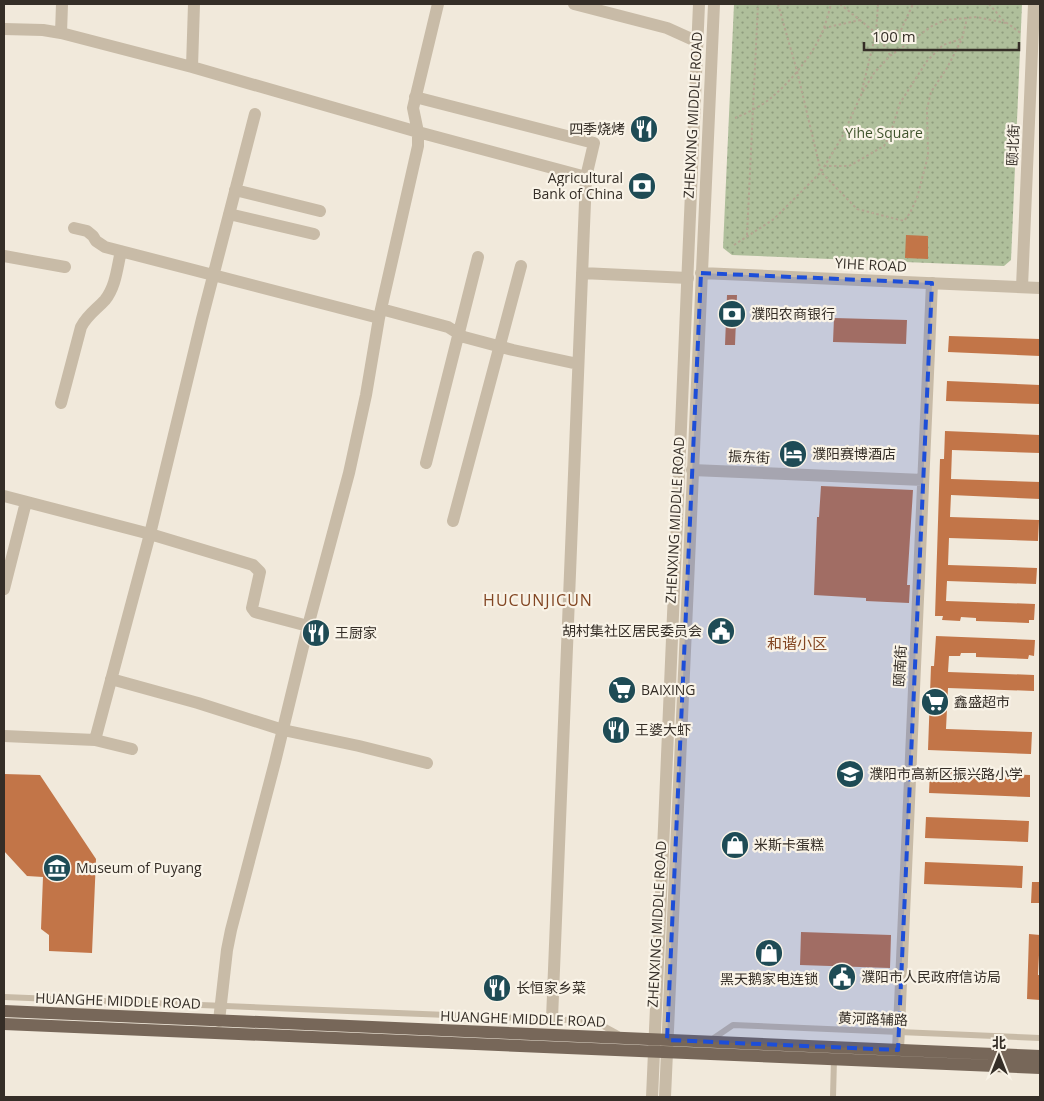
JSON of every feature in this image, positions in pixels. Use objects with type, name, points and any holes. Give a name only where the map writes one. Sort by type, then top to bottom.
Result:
[{"type":"main road","name":"HUANGHE MIDDLE ROAD","points":[[4,1011],[626,1038],[661,1046],[709,1042],[1040,1056]]},
{"type":"main road","name":"HUANGHE MIDDLE ROAD","points":[[4,1024],[661,1046],[834,1059],[1040,1068]]},
{"type":"street","points":[[61,33],[62,4]]},
{"type":"street","points":[[192,66],[194,4]]},
{"type":"street","points":[[219,1021],[231,930],[276,762],[366,395],[380,313],[418,146],[418,132],[412,108],[438,4]]},
{"type":"street","points":[[574,4],[668,28],[698,42]]},
{"type":"street","name":"ZHENXING MIDDLE ROAD","points":[[665,1097],[661,1046],[699,4]]},
{"type":"street","name":"ZHENXING MIDDLE ROAD","points":[[652,1097],[661,1046],[692,470],[714,4]]},
{"type":"street","name":"颐北街","points":[[1022,287],[1034,4]]},
{"type":"street","points":[[4,29],[43,30],[61,33],[192,66],[418,132],[586,177]]},
{"type":"street","points":[[415,97],[594,143],[586,177],[552,1019]]},
{"type":"street","points":[[95,740],[150,534],[255,114]]},
{"type":"street","points":[[235,190],[320,211]]},
{"type":"street","points":[[229,214],[314,234]]},
{"type":"street","points":[[74,228],[87,231],[105,247],[380,313],[448,327],[464,337],[578,364]]},
{"type":"street","points":[[61,403],[81,327],[86,317],[106,299],[114,285],[121,251]]},
{"type":"street","points":[[4,256],[65,267]]},
{"type":"street","points":[[426,463],[478,257]]},
{"type":"street","points":[[453,521],[521,266]]},
{"type":"street","points":[[582,273],[688,278]]},
{"type":"street","name":"YIHE ROAD","points":[[701,273],[1040,288]]},
{"type":"street","name":"颐南街","points":[[898,1050],[932,283]]},
{"type":"street","name":"振东街","points":[[692,470],[924,480]]},
{"type":"street","points":[[4,496],[150,534],[253,565],[260,572],[252,608],[255,612],[308,626]]},
{"type":"street","points":[[4,589],[26,502]]},
{"type":"street","points":[[111,679],[283,730],[426,763]]},
{"type":"street","points":[[4,736],[95,740],[132,749]]},
{"type":"lane","points":[[4,997],[594,1021],[626,1038]]},
{"type":"lane","name":"黄河路辅路","points":[[709,1042],[733,1025],[1040,1038]]},
{"type":"lane","points":[[832,1097],[834,1059]]},
{"type":"path","points":[[747,235],[758,4]]},
{"type":"path","points":[[778,4],[797,72],[821,172],[857,209],[904,221],[917,198],[928,156],[927,109],[931,92],[947,68],[962,39],[967,18]]},
{"type":"path","points":[[735,118],[771,98],[797,72],[821,37],[831,4]]},
{"type":"path","points":[[840,4],[876,33],[890,56]]},
{"type":"path","points":[[862,93],[876,33],[878,4]]},
{"type":"path","points":[[876,33],[901,30],[913,4]]},
{"type":"path","points":[[989,4],[1006,22],[1032,40]]},
{"type":"path","points":[[734,245],[774,219],[821,172],[842,137],[862,93],[874,73],[890,56],[932,26],[945,20],[977,16],[1006,22]]},
{"type":"path","points":[[824,28],[860,20]]},
{"type":"path","points":[[824,166],[849,166],[884,146],[890,135],[900,103],[927,61],[943,45],[962,39]]},
{"type":"highlighted area","points":[[701,273],[932,283],[898,1050],[667,1040]]},
{"type":"green space","name":"Yihe Square","points":[[734,4],[1022,4],[1011,260],[1004,266],[732,255],[723,248]]},
{"type":"building","points":[[906,235],[928,236],[928,259],[905,258]]},
{"type":"building","points":[[727,295],[737,295],[735,345],[725,345]]},
{"type":"building","points":[[834,318],[907,320],[906,344],[833,342]]},
{"type":"building","points":[[949,336],[1040,339],[1040,356],[948,352]]},
{"type":"building","points":[[947,381],[1040,385],[1040,404],[946,401]]},
{"type":"building","points":[[945,431],[1040,435],[1040,453],[952,450],[951,479],[1040,482],[1040,499],[951,495],[950,517],[1039,520],[1038,541],[949,538],[948,565],[1037,568],[1036,584],[947,581],[946,601],[1035,604],[1034,620],[1029,620],[1029,623],[976,621],[976,618],[961,617],[960,621],[942,620],[943,616],[935,616],[940,459],[944,459]]},
{"type":"building","points":[[821,486],[913,490],[907,585],[910,585],[909,603],[866,601],[866,598],[814,595],[817,517],[819,517]]},
{"type":"building","points":[[936,636],[1035,640],[1034,656],[1029,655],[1028,659],[976,657],[976,653],[961,653],[960,656],[949,656],[948,672],[1034,675],[1034,691],[948,688],[946,729],[1032,732],[1031,754],[928,750],[931,666],[934,666]]},
{"type":"building","points":[[930,771],[1030,775],[1030,797],[929,793]]},
{"type":"building","name":"Museum of Puyang","points":[[4,774],[40,775],[96,859],[92,953],[49,951],[49,935],[41,929],[43,877],[27,876],[4,851]]},
{"type":"building","points":[[926,817],[1029,821],[1028,842],[925,838]]},
{"type":"building","points":[[925,862],[1023,866],[1022,888],[924,884]]},
{"type":"building","points":[[1032,882],[1040,882],[1040,903],[1031,903]]},
{"type":"building","points":[[801,932],[891,935],[890,968],[800,965]]},
{"type":"building","points":[[1029,934],[1040,935],[1038,975],[1040,975],[1040,1000],[1027,999]]},
{"type":"place","name":"四季烧烤","points":[[644,129]]},
{"type":"place","name":"Agricultural Bank of China","points":[[642,186]]},
{"type":"place","name":"濮阳农商银行","points":[[732,314]]},
{"type":"place","name":"濮阳赛博酒店","points":[[793,454]]},
{"type":"place","name":"胡村集社区居民委员会","points":[[721,631]]},
{"type":"place","name":"王厨家","points":[[316,633]]},
{"type":"place","name":"BAIXING","points":[[622,690]]},
{"type":"place","name":"鑫盛超市","points":[[935,702]]},
{"type":"place","name":"王婆大虾","points":[[616,730]]},
{"type":"place","name":"濮阳市高新区振兴路小学","points":[[850,774]]},
{"type":"place","name":"米斯卡蛋糕","points":[[735,845]]},
{"type":"place","name":"Museum of Puyang","points":[[57,868]]},
{"type":"place","name":"黑天鹅家电连锁","points":[[769,953]]},
{"type":"place","name":"濮阳市人民政府信访局","points":[[842,977]]},
{"type":"place","name":"长恒家乡菜","points":[[497,988]]},
{"type":"district","name":"HUCUNJICUN","points":[[538,600]]},
{"type":"district","name":"和谐小区","points":[[797,644]]}]
